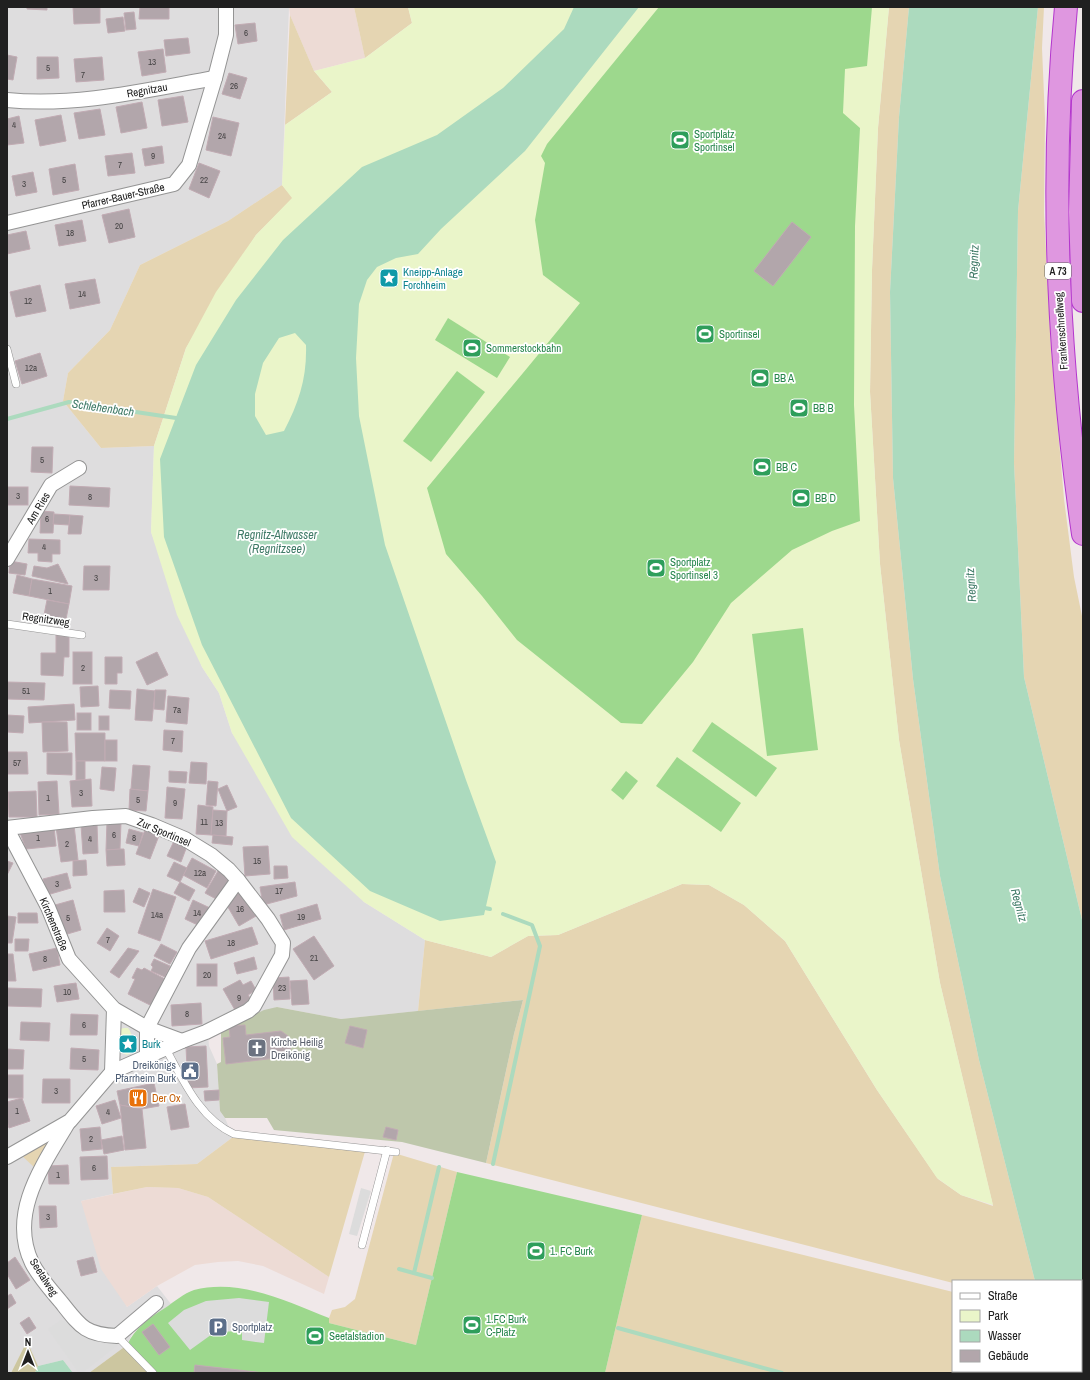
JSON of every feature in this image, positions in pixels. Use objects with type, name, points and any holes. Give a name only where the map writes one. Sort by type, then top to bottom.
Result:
[{"type":"highway","name":"Frankenschnellweg","points":[[1066,7],[1058,123],[1058,273],[1063,359],[1072,458],[1083,534]]},
{"type":"highway","name":"A 73","points":[[1083,101],[1080,212],[1083,301]]},
{"type":"street","points":[[215,78],[226,35],[226,7]]},
{"type":"street","name":"Regnitzau","points":[[7,100],[37,103],[59,101],[122,94],[215,78]]},
{"type":"street","name":"Pfarrer-Bauer-Straße","points":[[7,223],[174,184],[189,165],[215,78]]},
{"type":"street","name":"Am Ries","points":[[7,559],[51,485],[79,468]]},
{"type":"street","name":"Zur Sportinsel","points":[[7,829],[93,818],[126,816],[152,825],[185,839],[211,855],[229,870],[268,918],[283,942],[282,955],[254,1006],[248,1011],[206,1032],[112,1072]]},
{"type":"street","name":"Kirchenstraße","points":[[7,829],[48,907],[69,959],[114,1009],[147,1028],[182,1041]]},
{"type":"street","points":[[147,1057],[147,1028],[189,948],[238,880]]},
{"type":"street","points":[[7,1157],[70,1121],[112,1072],[114,1009]]},
{"type":"street","name":"Seetalweg","points":[[70,1121],[37,1176],[28,1198],[25,1219],[26,1245],[37,1270],[82,1328],[101,1335],[117,1336]]},
{"type":"street","points":[[117,1336],[156,1303]]},
{"type":"lane","points":[[7,349],[16,384]]},
{"type":"lane","name":"Regnitzweg","points":[[7,624],[82,635]]},
{"type":"lane","points":[[166,1049],[188,1089],[211,1119],[222,1129],[234,1134],[249,1137],[396,1152]]},
{"type":"lane","points":[[362,1245],[386,1150]]},
{"type":"lane","points":[[117,1336],[153,1373]]},
{"type":"shaded area","points":[[7,7],[289,7],[282,185],[228,221],[140,265],[110,330],[68,373],[63,401],[101,448],[154,446],[151,532],[202,667],[219,693],[232,733],[364,902],[425,940],[418,1011],[341,1019],[277,1007],[208,1034],[209,1046],[217,1064],[220,1111],[225,1118],[233,1137],[197,1164],[111,1167],[113,1194],[81,1201],[127,1307],[157,1286],[171,1304],[133,1332],[127,1345],[89,1373],[73,1373],[63,1360],[38,1366],[27,1341],[11,1373],[7,1373]]},
{"type":"shaded area","points":[[289,7],[354,7],[365,58],[314,71],[290,15]]},
{"type":"shaded area","points":[[354,7],[408,7],[412,23],[365,58]]},
{"type":"shaded area","points":[[889,7],[909,7],[899,117],[890,292],[893,478],[913,679],[940,876],[979,1060],[1035,1280],[952,1280],[952,1283],[486,1163],[514,1034],[523,1000],[418,1011],[425,940],[491,957],[528,936],[558,935],[682,884],[709,885],[744,905],[785,941],[877,1090],[938,1179],[961,1195],[993,1206],[940,983],[899,740],[880,564],[870,392],[872,270],[878,128]]},
{"type":"shaded area","points":[[1038,7],[1044,7],[1042,48],[1045,119],[1044,213],[1051,348],[1064,499],[1074,577],[1083,621],[1083,924],[1024,677],[1014,463],[1018,211]]},
{"type":"shaded area","points":[[290,15],[314,71],[332,92],[285,125]]},
{"type":"shaded area","points":[[282,185],[293,198],[256,235],[186,348],[154,446],[101,448],[63,401],[68,373],[110,330],[140,265],[228,221]]},
{"type":"shaded area","points":[[523,1000],[514,1034],[486,1163],[402,1142],[274,1130],[267,1118],[225,1118],[220,1111],[217,1064],[221,1062],[221,1030],[264,1010],[277,1007],[341,1019]]},
{"type":"shaded area","points":[[58,1132],[35,1168],[20,1154]]},
{"type":"shaded area","points":[[233,1137],[366,1148],[329,1277],[208,1197],[178,1188],[147,1187],[113,1194],[111,1167],[197,1164]]},
{"type":"shaded area","points":[[394,1153],[457,1172],[416,1345],[329,1323],[332,1310],[345,1307],[355,1299]]},
{"type":"shaded area","points":[[147,1187],[178,1188],[208,1197],[329,1277],[324,1294],[263,1266],[238,1261],[218,1262],[195,1265],[157,1286],[127,1307],[101,1269],[81,1201]]},
{"type":"shaded area","points":[[361,1188],[371,1191],[357,1236],[349,1234]]},
{"type":"shaded area","points":[[642,1215],[952,1292],[952,1372],[1059,1373],[605,1373]]},
{"type":"shaded area","name":"Sportplatz","points":[[239,1298],[269,1302],[264,1343],[242,1340],[242,1331],[215,1332],[190,1350],[168,1323],[184,1310],[206,1301]]},
{"type":"shaded area","points":[[61,1320],[119,1344],[82,1373],[79,1373],[48,1329]]},
{"type":"shaded area","points":[[27,1341],[38,1366],[35,1373],[11,1373]]},
{"type":"shaded area","points":[[127,1345],[154,1373],[89,1373]]},
{"type":"green space","points":[[408,7],[889,7],[878,128],[872,270],[870,392],[880,564],[899,740],[940,983],[993,1205],[961,1195],[937,1178],[877,1090],[785,941],[744,905],[709,885],[682,884],[558,935],[528,936],[491,957],[425,940],[364,902],[292,837],[232,733],[219,693],[202,667],[177,615],[151,532],[154,446],[186,348],[216,292],[256,235],[292,198],[282,185],[285,125],[332,92],[314,71],[365,58],[412,23]]},
{"type":"green space","name":"Sportinsel","points":[[659,7],[872,7],[867,66],[845,69],[843,113],[860,128],[855,226],[854,405],[860,521],[832,531],[792,550],[731,603],[693,662],[642,724],[621,723],[517,640],[446,554],[427,488],[580,303],[543,275],[535,220],[545,163],[541,156],[547,144]]},
{"type":"green space","name":"Sommerstockbahn","points":[[448,318],[510,357],[497,378],[435,340]]},
{"type":"green space","points":[[457,371],[485,392],[431,462],[403,441]]},
{"type":"green space","points":[[803,628],[818,750],[767,756],[752,634]]},
{"type":"green space","points":[[712,722],[777,768],[756,797],[692,751]]},
{"type":"green space","points":[[677,757],[741,803],[721,832],[656,786]]},
{"type":"green space","points":[[626,771],[638,781],[623,800],[611,790]]},
{"type":"green space","points":[[128,1028],[131,1033],[132,1040],[131,1053],[127,1055],[120,1052],[120,1029]]},
{"type":"green space","name":"1. FC Burk","points":[[457,1172],[642,1215],[605,1373],[154,1373],[127,1345],[134,1333],[143,1324],[187,1293],[194,1290],[211,1287],[228,1287],[263,1293],[297,1305],[329,1318],[329,1323],[416,1345]]},
{"type":"water","name":"Regnitz-Altwasser (Regnitzsee)","points":[[574,7],[639,7],[525,151],[441,229],[418,254],[396,258],[377,267],[367,280],[359,304],[356,358],[359,416],[385,545],[466,780],[496,862],[484,915],[440,921],[370,891],[291,818],[202,645],[164,537],[160,459],[196,365],[236,300],[283,240],[362,167],[437,135],[503,88],[564,29]],"holes":[[[295,333],[306,345],[305,368],[301,390],[294,410],[284,431],[266,435],[255,416],[255,394],[263,363],[279,338]]]},
{"type":"water","name":"Regnitz","points":[[909,7],[1038,7],[1018,211],[1014,463],[1024,677],[1083,924],[1083,1373],[1058,1372],[1082,1372],[1082,1280],[1035,1280],[979,1060],[940,876],[913,679],[893,478],[890,292],[899,117]]},
{"type":"water","points":[[63,1360],[73,1373],[35,1373],[38,1366]]},
{"type":"building","points":[[27,7],[47,7],[47,10],[27,9]]},
{"type":"building","points":[[73,7],[100,7],[100,23],[74,24]]},
{"type":"building","points":[[140,7],[169,7],[169,19],[139,19]]},
{"type":"building","points":[[134,12],[136,29],[126,30],[124,13]]},
{"type":"building","points":[[123,17],[125,31],[108,33],[106,19]]},
{"type":"building","points":[[255,23],[257,41],[238,44],[235,25]]},
{"type":"building","points":[[188,38],[190,53],[166,56],[164,40]]},
{"type":"building","points":[[163,49],[166,72],[142,76],[138,52]]},
{"type":"building","points":[[7,55],[17,57],[13,80],[7,79]]},
{"type":"building","points":[[37,57],[58,57],[59,78],[37,79]]},
{"type":"building","points":[[102,57],[104,80],[76,82],[74,59]]},
{"type":"building","points":[[229,73],[247,78],[240,99],[222,94]]},
{"type":"building","points":[[183,96],[188,122],[162,126],[158,100]]},
{"type":"building","points":[[142,102],[147,128],[121,133],[116,107]]},
{"type":"building","points":[[100,109],[105,135],[79,139],[74,113]]},
{"type":"building","points":[[61,115],[66,141],[40,146],[35,120]]},
{"type":"building","points":[[19,116],[24,143],[7,145],[7,119]]},
{"type":"building","points":[[213,117],[239,123],[231,156],[206,150]]},
{"type":"building","points":[[162,146],[164,163],[145,166],[142,149]]},
{"type":"building","points":[[132,153],[135,173],[108,176],[105,156]]},
{"type":"building","points":[[199,163],[220,171],[209,198],[189,189]]},
{"type":"building","points":[[75,164],[79,190],[53,195],[49,169]]},
{"type":"building","points":[[33,172],[37,192],[16,196],[12,176]]},
{"type":"building","points":[[129,209],[135,237],[109,243],[102,215]]},
{"type":"building","points":[[82,220],[86,241],[59,246],[55,225]]},
{"type":"building","points":[[792,222],[811,237],[773,286],[754,271]]},
{"type":"building","points":[[26,231],[30,249],[7,254],[7,235]]},
{"type":"building","points":[[95,279],[100,303],[70,309],[65,284]]},
{"type":"building","points":[[40,285],[46,311],[16,317],[10,292]]},
{"type":"building","points":[[40,353],[47,376],[22,384],[15,361]]},
{"type":"building","points":[[32,447],[53,447],[52,473],[31,472]]},
{"type":"building","points":[[70,486],[110,488],[109,507],[69,505]]},
{"type":"building","points":[[7,487],[28,487],[28,505],[7,505]]},
{"type":"building","points":[[41,511],[54,512],[53,533],[40,533]]},
{"type":"building","points":[[54,514],[70,515],[69,525],[53,524]]},
{"type":"building","points":[[70,515],[83,516],[81,534],[68,534]]},
{"type":"building","points":[[29,539],[60,540],[60,554],[52,554],[52,562],[38,561],[38,553],[28,553]]},
{"type":"building","points":[[10,561],[27,564],[25,575],[9,573]]},
{"type":"building","points":[[58,564],[68,584],[32,576],[34,566],[47,568]]},
{"type":"building","points":[[84,566],[110,566],[109,590],[83,590]]},
{"type":"building","points":[[17,575],[32,579],[29,596],[13,593]]},
{"type":"building","points":[[32,579],[72,586],[69,604],[29,596]]},
{"type":"building","points":[[47,600],[69,604],[65,624],[43,620]]},
{"type":"building","points":[[56,635],[69,635],[69,657],[64,657],[63,676],[41,675],[41,653],[56,653]]},
{"type":"building","points":[[73,652],[92,652],[92,684],[73,684]]},
{"type":"building","points":[[157,652],[168,675],[147,685],[136,662]]},
{"type":"building","points":[[105,657],[122,657],[122,673],[117,673],[117,684],[105,684]]},
{"type":"building","points":[[7,682],[45,683],[44,700],[7,699]]},
{"type":"building","points":[[98,686],[99,706],[81,707],[80,687]]},
{"type":"building","points":[[137,689],[155,691],[152,721],[135,720]]},
{"type":"building","points":[[110,690],[131,691],[130,709],[109,708]]},
{"type":"building","points":[[155,690],[166,690],[164,710],[154,709]]},
{"type":"building","points":[[168,696],[189,698],[187,724],[166,722]]},
{"type":"building","points":[[74,704],[75,720],[29,723],[28,707]]},
{"type":"building","points":[[77,713],[91,713],[91,730],[77,730]]},
{"type":"building","points":[[7,715],[24,716],[23,733],[7,732]]},
{"type":"building","points":[[99,716],[109,716],[109,730],[99,730]]},
{"type":"building","points":[[42,722],[67,722],[68,751],[43,752]]},
{"type":"building","points":[[164,730],[183,731],[182,752],[163,750]]},
{"type":"building","points":[[75,733],[105,733],[105,761],[76,761]]},
{"type":"building","points":[[105,740],[117,740],[117,761],[105,761]]},
{"type":"building","points":[[7,752],[27,752],[28,774],[7,774]]},
{"type":"building","points":[[47,753],[72,753],[72,775],[47,774]]},
{"type":"building","points":[[76,761],[85,761],[85,780],[76,780]]},
{"type":"building","points":[[191,762],[207,763],[206,784],[189,783]]},
{"type":"building","points":[[133,765],[150,766],[148,791],[131,789]]},
{"type":"building","points":[[102,767],[116,768],[114,791],[100,789]]},
{"type":"building","points":[[169,771],[187,772],[186,783],[169,782]]},
{"type":"building","points":[[91,779],[92,806],[72,807],[70,781]]},
{"type":"building","points":[[57,781],[59,814],[39,815],[38,782]]},
{"type":"building","points":[[208,781],[218,782],[216,806],[206,805]]},
{"type":"building","points":[[227,785],[237,807],[227,811],[218,789]]},
{"type":"building","points":[[167,787],[185,789],[182,819],[165,818]]},
{"type":"building","points":[[130,789],[148,791],[146,811],[129,810]]},
{"type":"building","points":[[36,791],[37,817],[9,817],[8,792]]},
{"type":"building","points":[[198,805],[213,807],[211,835],[196,834]]},
{"type":"building","points":[[213,810],[227,811],[226,836],[211,835]]},
{"type":"building","points":[[107,821],[121,822],[120,849],[106,850]]},
{"type":"building","points":[[97,824],[98,853],[83,854],[81,825]]},
{"type":"building","points":[[74,825],[78,860],[61,862],[56,827]]},
{"type":"building","points":[[54,827],[56,846],[26,849],[19,830]]},
{"type":"building","points":[[146,827],[160,833],[150,859],[136,854]]},
{"type":"building","points":[[129,829],[143,833],[139,846],[126,843]]},
{"type":"building","points":[[213,835],[233,837],[232,845],[212,843]]},
{"type":"building","points":[[174,841],[187,846],[181,862],[167,856]]},
{"type":"building","points":[[268,846],[270,874],[245,876],[243,847]]},
{"type":"building","points":[[124,849],[125,865],[107,866],[106,850]]},
{"type":"building","points":[[192,858],[216,871],[207,888],[183,875]]},
{"type":"building","points":[[86,860],[87,875],[73,876],[73,861]]},
{"type":"building","points":[[7,861],[13,863],[7,875]]},
{"type":"building","points":[[174,862],[187,868],[180,882],[167,876]]},
{"type":"building","points":[[274,866],[287,866],[288,878],[274,879]]},
{"type":"building","points":[[218,871],[230,878],[218,900],[205,893]]},
{"type":"building","points":[[67,873],[71,888],[47,895],[43,879]]},
{"type":"building","points":[[180,882],[195,890],[189,901],[174,893]]},
{"type":"building","points":[[295,882],[297,896],[263,905],[260,887]]},
{"type":"building","points":[[139,888],[150,893],[144,907],[133,902]]},
{"type":"building","points":[[153,889],[176,897],[160,941],[138,933]]},
{"type":"building","points":[[124,890],[125,912],[104,912],[104,891]]},
{"type":"building","points":[[241,892],[256,916],[239,926],[225,902]]},
{"type":"building","points":[[73,900],[81,930],[64,935],[55,905]]},
{"type":"building","points":[[193,900],[210,908],[202,927],[185,919]]},
{"type":"building","points":[[317,904],[321,919],[284,930],[280,915]]},
{"type":"building","points":[[18,913],[37,913],[38,923],[18,923]]},
{"type":"building","points":[[7,916],[16,917],[12,943],[7,943]]},
{"type":"building","points":[[252,927],[258,944],[211,959],[205,941]]},
{"type":"building","points":[[107,928],[119,936],[110,951],[97,943]]},
{"type":"building","points":[[314,936],[334,966],[314,980],[293,949]]},
{"type":"building","points":[[15,939],[29,939],[28,951],[15,951]]},
{"type":"building","points":[[161,944],[177,952],[170,964],[154,956]]},
{"type":"building","points":[[57,948],[60,965],[33,971],[29,954]]},
{"type":"building","points":[[128,948],[139,951],[119,978],[110,972]]},
{"type":"building","points":[[7,954],[13,954],[16,981],[7,981]]},
{"type":"building","points":[[254,957],[257,969],[237,974],[234,963]]},
{"type":"building","points":[[154,959],[170,966],[165,977],[151,971],[153,967],[151,965]]},
{"type":"building","points":[[197,964],[217,964],[217,986],[197,986]]},
{"type":"building","points":[[137,968],[142,970],[144,968],[165,979],[152,1006],[128,994],[135,979],[132,978]]},
{"type":"building","points":[[289,977],[290,999],[274,1000],[273,978]]},
{"type":"building","points":[[240,980],[243,985],[251,981],[256,990],[248,995],[252,1001],[235,1010],[223,989]]},
{"type":"building","points":[[307,980],[309,1004],[292,1005],[290,981]]},
{"type":"building","points":[[76,983],[79,999],[57,1002],[54,986]]},
{"type":"building","points":[[7,988],[42,989],[41,1007],[7,1006]]},
{"type":"building","points":[[201,1003],[202,1024],[172,1026],[171,1005]]},
{"type":"building","points":[[71,1014],[98,1015],[97,1035],[70,1035]]},
{"type":"building","points":[[21,1022],[50,1023],[49,1041],[20,1040]]},
{"type":"building","name":"Kirche Heilig Dreikönig","points":[[245,1025],[246,1035],[281,1031],[288,1036],[291,1044],[290,1052],[284,1057],[226,1064],[223,1038],[230,1037],[229,1026]]},
{"type":"building","points":[[350,1026],[367,1030],[363,1048],[345,1043]]},
{"type":"building","points":[[206,1046],[208,1087],[188,1088],[186,1047]]},
{"type":"building","points":[[71,1048],[99,1050],[98,1070],[70,1069]]},
{"type":"building","points":[[7,1049],[24,1050],[23,1069],[7,1069]]},
{"type":"building","points":[[7,1075],[23,1075],[23,1098],[7,1098]]},
{"type":"building","points":[[43,1079],[70,1079],[70,1103],[42,1103]]},
{"type":"building","name":"Der Ox","points":[[154,1083],[159,1106],[142,1109],[120,1105],[117,1091]]},
{"type":"building","points":[[219,1090],[219,1100],[205,1101],[204,1091]]},
{"type":"building","points":[[22,1098],[30,1121],[9,1128],[7,1121],[7,1102]]},
{"type":"building","points":[[115,1100],[121,1118],[102,1124],[96,1106]]},
{"type":"building","points":[[185,1104],[189,1127],[171,1130],[167,1107]]},
{"type":"building","points":[[120,1105],[142,1109],[146,1148],[125,1150]]},
{"type":"building","points":[[100,1127],[102,1149],[82,1151],[80,1129]]},
{"type":"building","points":[[386,1127],[398,1130],[396,1140],[383,1137]]},
{"type":"building","points":[[122,1136],[124,1150],[104,1154],[101,1140]]},
{"type":"building","points":[[107,1156],[108,1179],[81,1180],[80,1157]]},
{"type":"building","points":[[68,1165],[69,1184],[49,1184],[48,1166]]},
{"type":"building","points":[[39,1206],[56,1206],[57,1227],[40,1228]]},
{"type":"building","points":[[15,1257],[30,1280],[16,1289],[7,1274],[7,1263]]},
{"type":"building","points":[[93,1257],[97,1272],[81,1276],[77,1261]]},
{"type":"building","points":[[11,1294],[16,1303],[7,1309],[7,1296]]},
{"type":"building","points":[[29,1317],[36,1328],[27,1334],[20,1323]]},
{"type":"building","points":[[153,1324],[170,1347],[159,1355],[142,1332]]},
{"type":"building","points":[[195,1365],[265,1373],[194,1373]]},
{"type":"waterway","name":"Schlehenbach","points":[[7,419],[69,402],[176,418]]},
{"type":"waterway","points":[[485,908],[490,909]]},
{"type":"waterway","points":[[493,1164],[540,946],[532,925],[503,914]]},
{"type":"waterway","points":[[414,1273],[439,1167]]},
{"type":"waterway","points":[[399,1269],[432,1278]]},
{"type":"waterway","points":[[618,1328],[782,1373]]},
{"type":"place","name":"Sportplatz Sportinsel","points":[[680,140]]},
{"type":"place","name":"Kneipp-Anlage Forchheim","points":[[389,278]]},
{"type":"place","name":"Sportinsel","points":[[705,334]]},
{"type":"place","name":"Sommerstockbahn","points":[[472,348]]},
{"type":"place","name":"BB A","points":[[760,378]]},
{"type":"place","name":"BB B","points":[[799,408]]},
{"type":"place","name":"BB C","points":[[762,467]]},
{"type":"place","name":"BB D","points":[[801,498]]},
{"type":"place","name":"Sportplatz Sportinsel 3","points":[[656,568]]},
{"type":"place","name":"Burk","points":[[128,1044]]},
{"type":"place","name":"Kirche Heilig Dreikönig","points":[[257,1048]]},
{"type":"place","name":"Dreikönigs Pfarrheim Burk","points":[[190,1071]]},
{"type":"place","name":"Der Ox","points":[[138,1098]]},
{"type":"place","name":"1. FC Burk","points":[[536,1251]]},
{"type":"place","name":"1.FC Burk C-Platz","points":[[472,1325]]},
{"type":"place","name":"Sportplatz","points":[[218,1327]]},
{"type":"place","name":"Seetalstadion","points":[[315,1336]]}]
